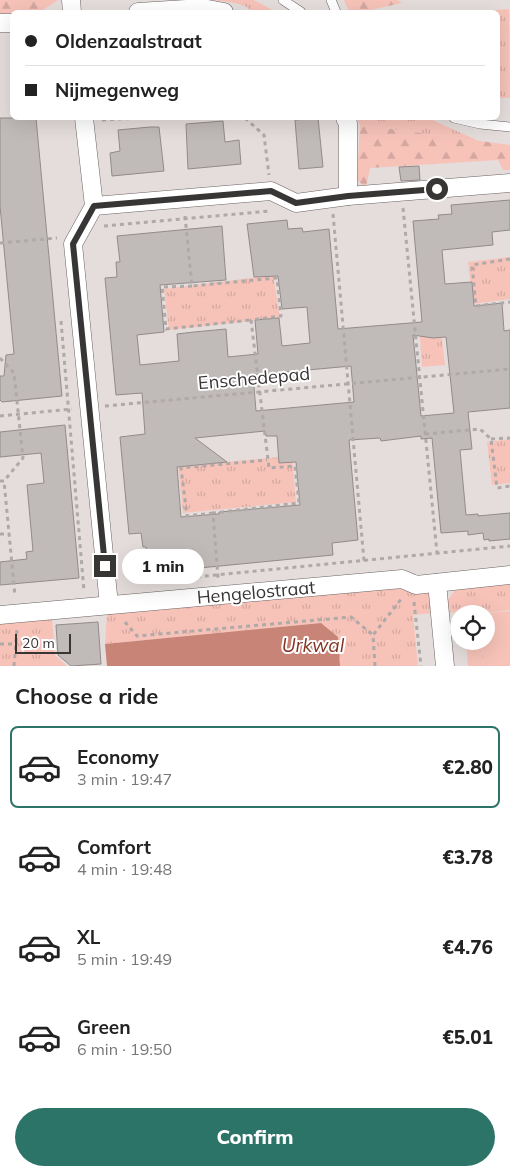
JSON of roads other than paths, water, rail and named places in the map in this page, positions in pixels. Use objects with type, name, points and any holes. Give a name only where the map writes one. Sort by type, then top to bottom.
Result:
[{"type":"street","points":[[170,10],[202,8],[213,10]]},
{"type":"street","points":[[84,120],[94,206],[73,244],[109,605]]},
{"type":"street","points":[[340,197],[348,123],[346,120]]},
{"type":"street","points":[[94,206],[271,191],[296,203],[340,197],[510,183]]},
{"type":"street","name":"Hengelostraat","points":[[8,614],[402,579],[413,590],[437,583],[510,574]]},
{"type":"street","points":[[437,583],[445,666]]},
{"type":"lane","points":[[283,0],[298,10]]},
{"type":"lane","points":[[463,120],[510,127]]},
{"type":"water","name":"Urkwal","points":[[321,623],[338,637],[340,666],[107,666],[105,644]]}]
